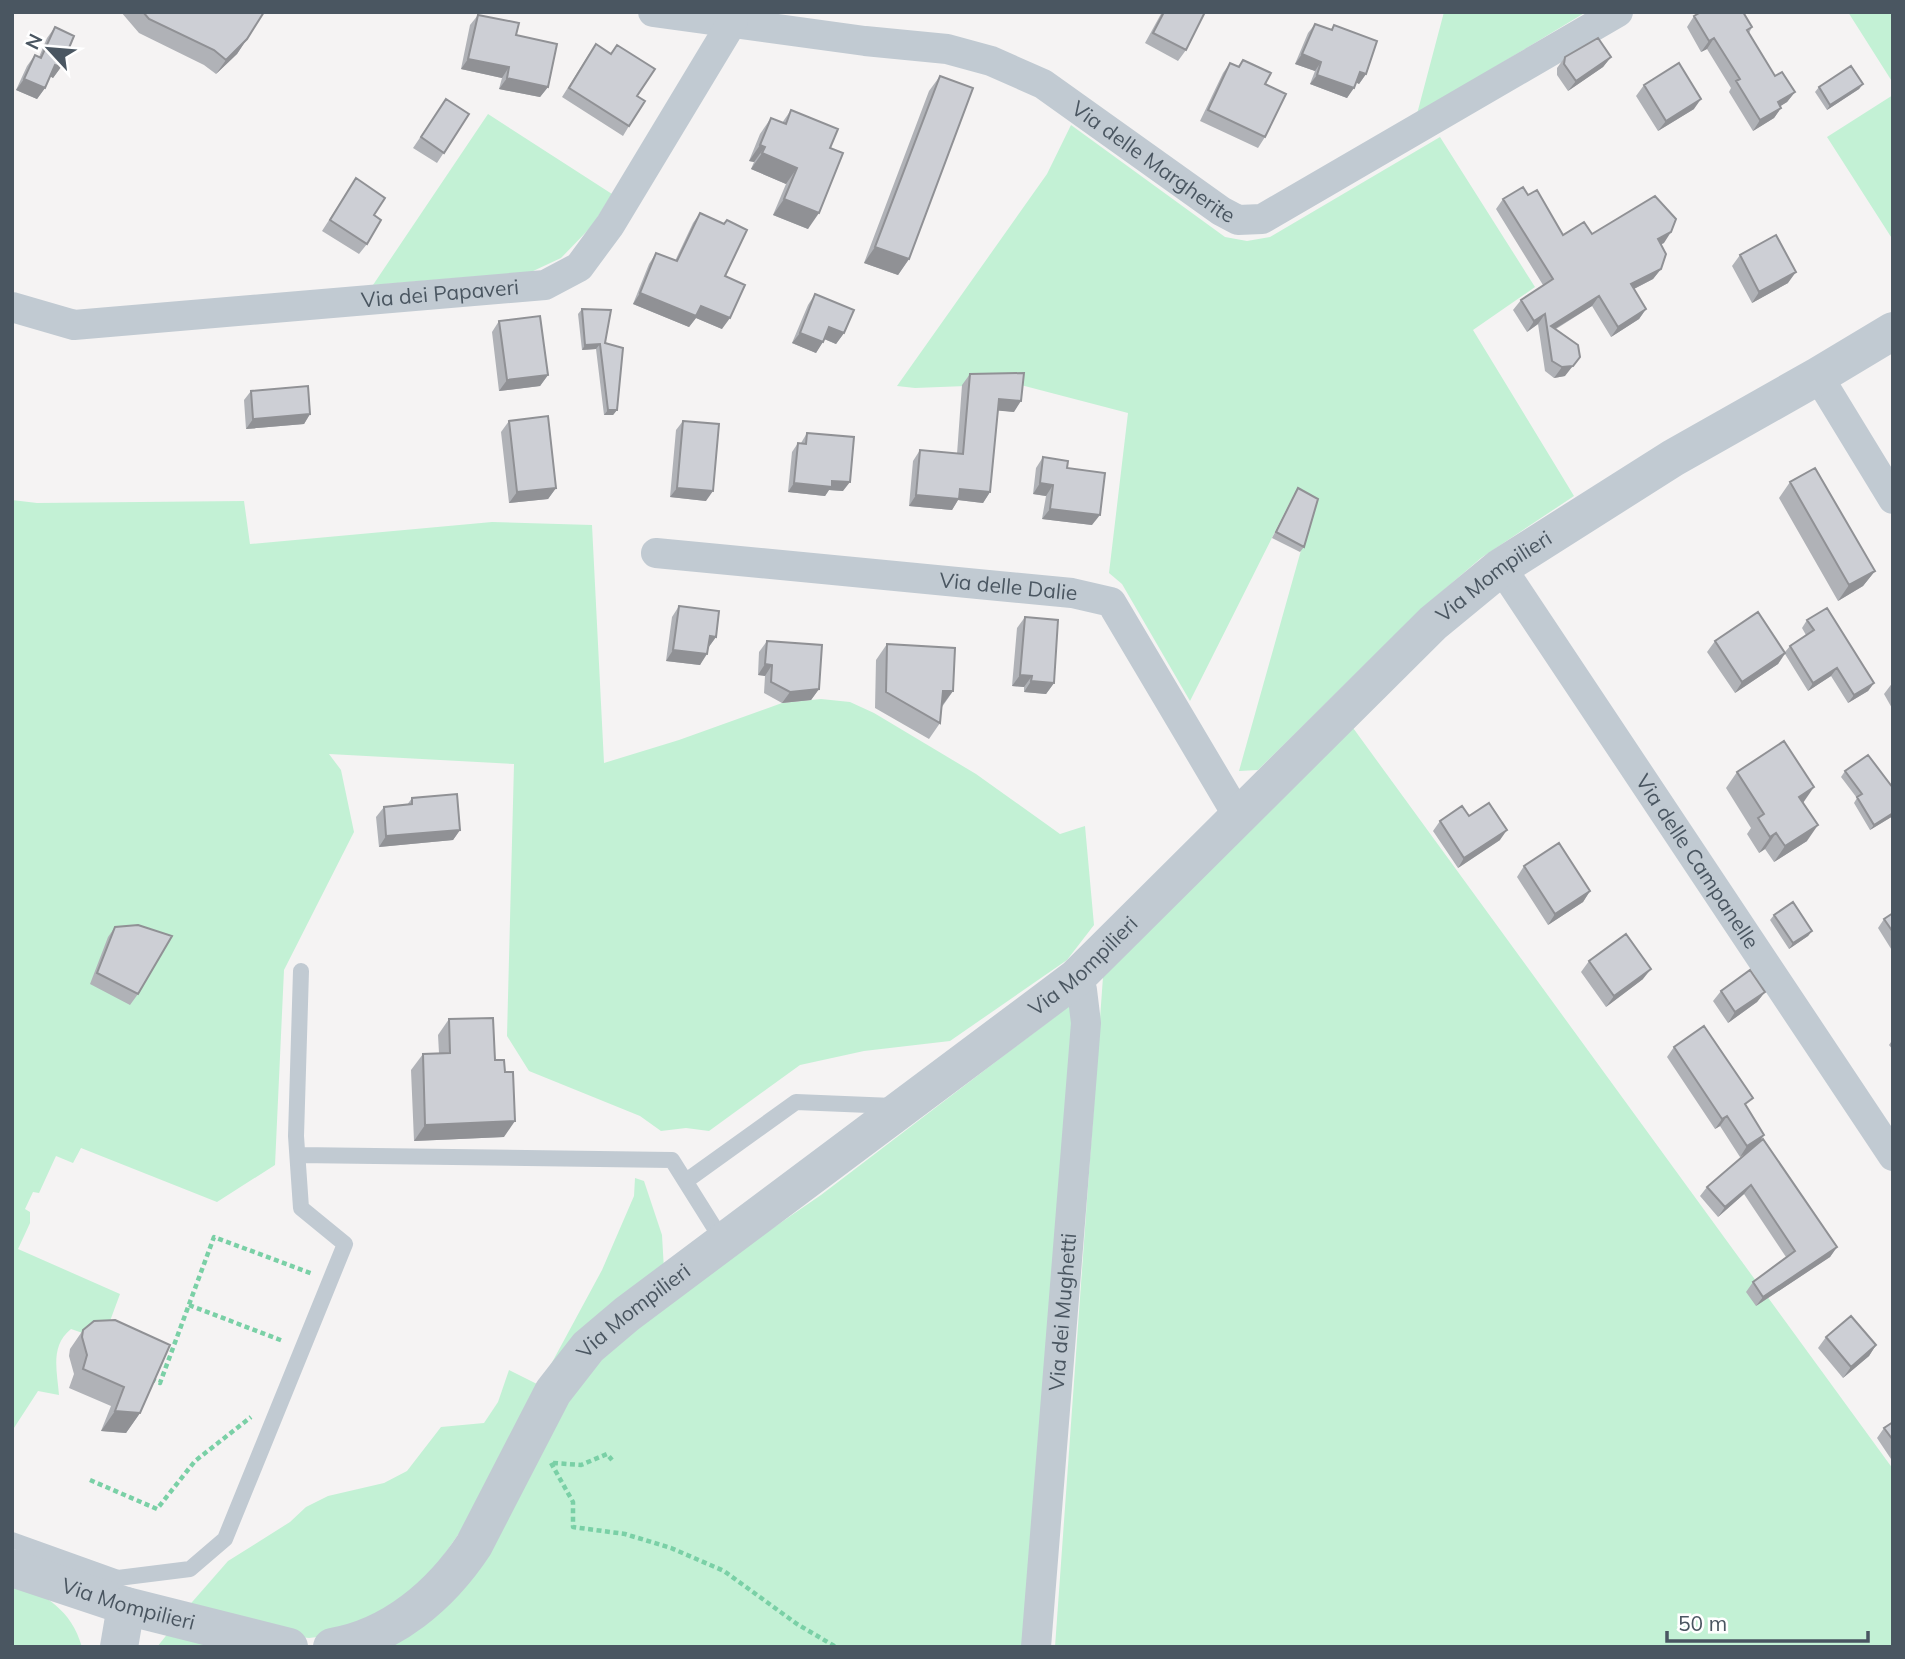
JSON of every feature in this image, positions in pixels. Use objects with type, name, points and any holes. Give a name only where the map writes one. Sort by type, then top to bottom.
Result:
[{"type":"street","name":"Via delle Margherite","points":[[664,13],[866,41],[947,49],[991,61],[1043,84],[1221,211],[1238,220],[1262,219],[1618,12]]},
{"type":"street","name":"Via dei Papaveri","points":[[12,307],[74,325],[545,285],[579,267],[610,225],[733,21]]},
{"type":"street","name":"Via Mompilieri","points":[[332,1647],[370,1636],[394,1624],[441,1588],[460,1566],[474,1545],[538,1418],[567,1371],[588,1347],[626,1314],[1076,978],[1433,623],[1502,567],[1673,458],[1893,331]]},
{"type":"street","points":[[1818,376],[1893,499]]},
{"type":"street","name":"Via delle Dalie","points":[[656,553],[1072,593],[1111,602],[1238,816]]},
{"type":"street","name":"Via delle Campanelle","points":[[1502,567],[1893,1156]]},
{"type":"street","name":"Via dei Mughetti","points":[[1036,1647],[1086,1023],[1082,990],[1076,978]]},
{"type":"street","name":"Via Mompilieri","points":[[12,1567],[126,1606],[289,1647]]},
{"type":"street","points":[[119,1647],[126,1606]]},
{"type":"lane","points":[[12,1540],[118,1578],[190,1569],[225,1539],[345,1244],[301,1208],[296,1136],[301,971]]},
{"type":"lane","points":[[685,1181],[796,1102],[906,1106]]},
{"type":"lane","points":[[298,1155],[672,1160],[724,1243]]},
{"type":"path","points":[[150,1379],[160,1383],[214,1237],[331,1280]]},
{"type":"path","points":[[188,1305],[303,1348]]},
{"type":"path","points":[[90,1480],[157,1509],[195,1461],[285,1392]]},
{"type":"path","points":[[612,1460],[607,1454],[581,1465],[555,1465],[548,1459],[573,1502],[573,1527],[625,1534],[671,1548],[724,1571],[797,1624],[836,1647]]},
{"type":"green space","points":[[1444,12],[1586,12],[1417,114]]},
{"type":"green space","points":[[1848,12],[1893,12],[1893,83]]},
{"type":"green space","points":[[1893,95],[1893,240],[1827,137]]},
{"type":"green space","points":[[488,114],[612,194],[592,226],[561,258],[531,272],[373,285]]},
{"type":"green space","points":[[1071,125],[1225,237],[1247,241],[1270,237],[1440,137],[1535,287],[1473,330],[1574,496],[1481,558],[1418,612],[1258,770],[1239,771],[1314,504],[1294,494],[1190,701],[1122,584],[1109,573],[1128,413],[1017,384],[915,388],[897,386],[1047,174]]},
{"type":"green space","points":[[12,500],[37,503],[244,501],[250,544],[492,522],[592,525],[604,763],[679,740],[782,703],[821,699],[850,702],[874,713],[976,774],[1060,834],[1085,826],[1094,925],[1067,960],[950,1041],[864,1051],[800,1065],[709,1131],[686,1128],[661,1131],[640,1116],[529,1071],[507,1036],[514,764],[329,754],[341,770],[354,832],[284,970],[275,1165],[217,1202],[81,1148],[73,1163],[56,1156],[39,1193],[33,1192],[25,1209],[30,1212],[30,1223],[18,1249],[120,1294],[103,1340],[71,1329],[64,1336],[56,1359],[59,1395],[38,1391],[12,1431]]},
{"type":"green space","points":[[1348,721],[1893,1469],[1893,1647],[1055,1647],[1104,963]]},
{"type":"green space","points":[[1069,1006],[1076,1025],[1023,1647],[381,1647],[571,1384],[640,1319],[821,1195]]},
{"type":"green space","points":[[635,1178],[644,1181],[662,1235],[664,1270],[549,1368],[602,1270],[634,1196]]},
{"type":"green space","points":[[509,1370],[539,1385],[469,1519],[423,1585],[343,1634],[309,1638],[265,1633],[186,1609],[228,1561],[290,1522],[306,1507],[328,1496],[384,1483],[407,1471],[441,1427],[484,1423],[498,1402]]},
{"type":"green space","points":[[12,1580],[56,1605],[71,1623],[82,1647],[12,1647]]},
{"type":"green space","points":[[169,1632],[242,1647],[157,1647]]},
{"type":"building","points":[[143,12],[264,12],[247,39],[226,60],[214,50],[149,19]]},
{"type":"building","points":[[1164,12],[1205,12],[1186,50],[1153,33]]},
{"type":"building","points":[[1701,12],[1743,12],[1752,27],[1747,30],[1775,76],[1782,72],[1795,92],[1778,102],[1781,108],[1760,120],[1736,81],[1740,79],[1714,38],[1709,41],[1694,16]]},
{"type":"building","points":[[478,15],[519,23],[516,35],[557,44],[548,87],[507,78],[509,67],[468,59]]},
{"type":"building","points":[[1315,24],[1332,30],[1334,25],[1377,41],[1366,74],[1360,72],[1354,88],[1317,75],[1321,62],[1302,54]]},
{"type":"building","points":[[55,27],[74,36],[61,67],[55,65],[45,88],[24,79],[35,55],[41,58]]},
{"type":"building","points":[[1598,38],[1611,57],[1576,81],[1564,64],[1565,57]]},
{"type":"building","points":[[596,44],[611,54],[617,45],[655,69],[637,96],[645,101],[629,126],[569,88]]},
{"type":"building","points":[[1243,60],[1271,73],[1265,84],[1286,94],[1265,137],[1208,110],[1230,63],[1239,67]]},
{"type":"building","points":[[1679,63],[1701,99],[1666,121],[1644,85]]},
{"type":"building","points":[[1851,66],[1863,84],[1830,105],[1819,87]]},
{"type":"building","points":[[940,76],[973,88],[909,259],[875,247]]},
{"type":"building","points":[[446,99],[469,114],[444,153],[421,137]]},
{"type":"building","points":[[791,110],[838,129],[830,148],[843,153],[819,213],[784,199],[797,168],[762,153],[765,147],[760,145],[771,118],[786,124]]},
{"type":"building","points":[[356,178],[385,198],[374,215],[381,220],[367,244],[330,220]]},
{"type":"building","points":[[1523,187],[1528,195],[1537,190],[1563,235],[1584,222],[1592,234],[1655,196],[1676,219],[1671,232],[1658,239],[1666,254],[1661,269],[1631,284],[1646,309],[1618,327],[1599,296],[1551,326],[1578,345],[1580,357],[1573,366],[1562,367],[1552,361],[1545,314],[1534,321],[1521,300],[1553,279],[1503,199]]},
{"type":"building","points":[[700,213],[724,224],[727,220],[747,230],[725,276],[745,285],[730,318],[701,306],[696,316],[640,293],[656,253],[677,261]]},
{"type":"building","points":[[1776,235],[1796,272],[1759,292],[1740,255]]},
{"type":"building","points":[[815,294],[854,310],[844,333],[829,327],[823,342],[800,333]]},
{"type":"building","points":[[582,309],[611,310],[605,343],[623,348],[617,410],[608,410],[600,344],[585,345]]},
{"type":"building","points":[[540,316],[548,375],[507,380],[499,321]]},
{"type":"building","points":[[1024,373],[1021,401],[999,399],[990,492],[960,489],[959,499],[916,495],[920,450],[963,454],[970,374]]},
{"type":"building","points":[[308,386],[310,414],[253,419],[251,391]]},
{"type":"building","points":[[548,416],[556,488],[517,492],[509,421]]},
{"type":"building","points":[[683,421],[719,424],[713,491],[677,488]]},
{"type":"building","points":[[807,433],[854,437],[850,482],[832,481],[832,487],[794,483],[798,443],[806,444]]},
{"type":"building","points":[[1043,457],[1068,461],[1067,468],[1105,473],[1100,515],[1050,509],[1053,485],[1040,483]]},
{"type":"building","points":[[1815,468],[1875,571],[1849,585],[1790,482]]},
{"type":"building","points":[[1298,488],[1318,499],[1304,547],[1276,532]]},
{"type":"building","points":[[679,606],[719,611],[716,637],[710,636],[707,654],[673,650]]},
{"type":"building","points":[[1827,608],[1874,683],[1854,695],[1837,668],[1813,683],[1790,646],[1814,630],[1807,620]]},
{"type":"building","points":[[1758,612],[1785,653],[1742,682],[1715,641]]},
{"type":"building","points":[[1025,617],[1058,620],[1054,683],[1031,681],[1032,676],[1020,675]]},
{"type":"building","points":[[767,641],[822,645],[819,689],[790,692],[771,682],[772,665],[765,664]]},
{"type":"building","points":[[887,644],[955,648],[953,691],[943,691],[940,723],[886,692]]},
{"type":"building","points":[[1784,741],[1814,787],[1799,797],[1818,825],[1785,846],[1776,833],[1770,837],[1758,818],[1764,814],[1737,772]]},
{"type":"building","points":[[1868,755],[1893,788],[1893,813],[1874,825],[1857,797],[1862,794],[1845,771]]},
{"type":"building","points":[[457,794],[460,830],[386,836],[384,807],[412,804],[412,798]]},
{"type":"building","points":[[1489,803],[1507,830],[1464,858],[1440,821],[1462,806],[1469,816]]},
{"type":"building","points":[[1559,843],[1590,891],[1555,914],[1524,866]]},
{"type":"building","points":[[1793,902],[1812,931],[1793,943],[1774,915]]},
{"type":"building","points":[[1893,913],[1893,932],[1884,919]]},
{"type":"building","points":[[138,925],[172,936],[138,994],[97,973],[115,927]]},
{"type":"building","points":[[1626,934],[1651,969],[1614,996],[1589,961]]},
{"type":"building","points":[[1750,970],[1765,992],[1735,1012],[1721,991]]},
{"type":"building","points":[[493,1018],[495,1060],[504,1060],[505,1072],[513,1072],[515,1121],[425,1125],[423,1054],[450,1053],[449,1019]]},
{"type":"building","points":[[1704,1026],[1753,1098],[1745,1104],[1764,1135],[1747,1146],[1727,1116],[1722,1119],[1674,1047]]},
{"type":"building","points":[[1763,1139],[1837,1247],[1763,1297],[1753,1282],[1795,1251],[1751,1185],[1725,1207],[1707,1187]]},
{"type":"building","points":[[1851,1316],[1876,1345],[1851,1367],[1826,1337]]},
{"type":"building","points":[[115,1320],[170,1345],[140,1413],[115,1411],[124,1387],[83,1369],[87,1355],[83,1330],[94,1321]]},
{"type":"building","points":[[1893,1422],[1893,1440],[1884,1428]]}]
